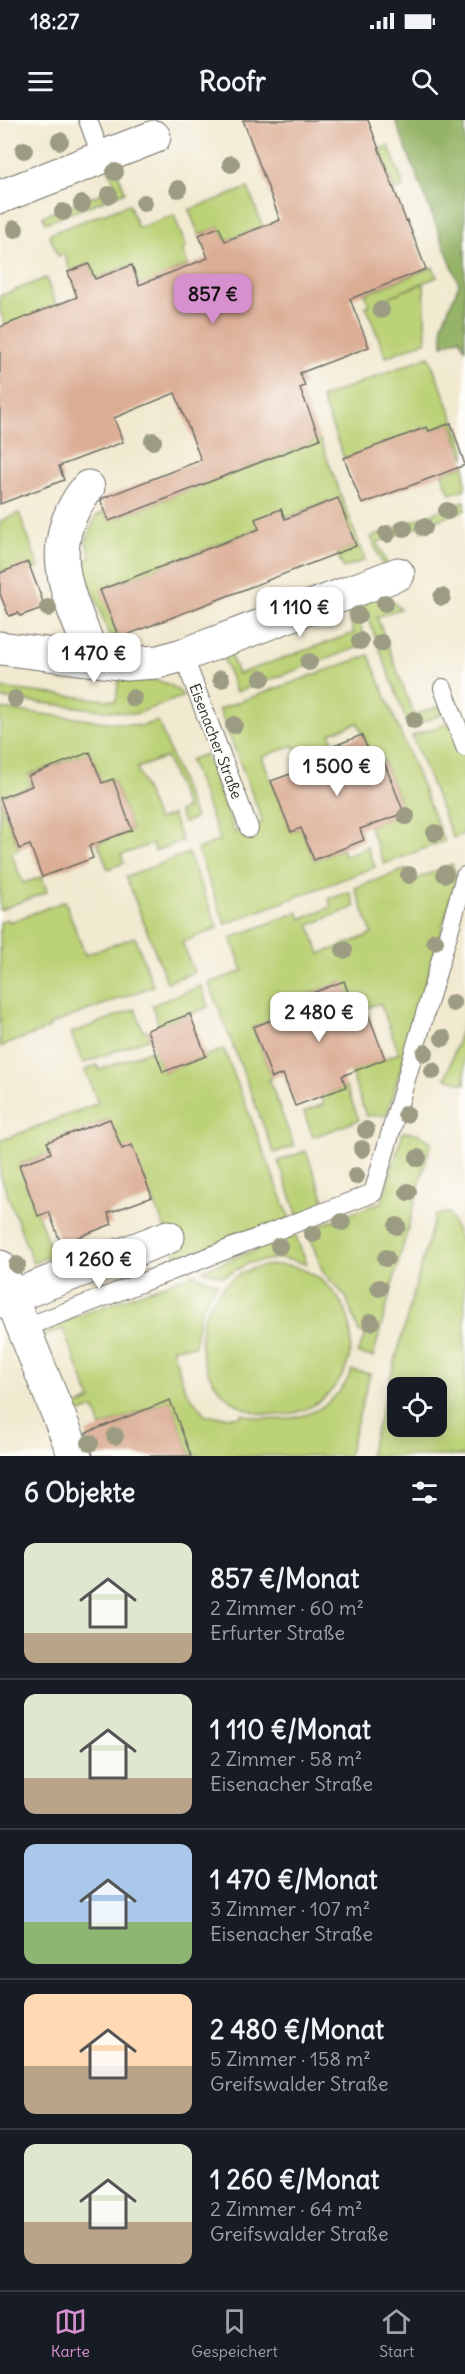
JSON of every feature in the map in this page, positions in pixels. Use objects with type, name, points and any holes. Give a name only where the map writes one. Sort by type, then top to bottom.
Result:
[{"type":"street","points":[[0,197],[154,137]]},
{"type":"street","points":[[88,487],[74,505],[65,526],[61,548],[62,572],[94,659]]},
{"type":"street","points":[[0,648],[126,664],[158,662],[183,655],[398,574]]},
{"type":"street","points":[[75,1456],[24,1328],[4,1288],[168,1237]]},
{"type":"lane","points":[[88,120],[102,158]]},
{"type":"lane","name":"Eisenacher Straße","points":[[183,655],[249,828]]},
{"type":"lane","points":[[443,688],[465,747]]},
{"type":"lane","points":[[24,1328],[373,1194],[465,876]]},
{"type":"green space","points":[[395,120],[465,120],[465,349],[460,338],[443,345],[442,324],[459,284]]},
{"type":"green space","points":[[389,146],[404,187],[395,190],[380,151],[367,153]]},
{"type":"green space","points":[[116,167],[125,192],[45,223],[43,216],[77,203],[75,196],[82,194],[84,200],[116,188],[109,170]]},
{"type":"green space","points":[[248,188],[263,227],[225,241],[219,227],[199,235],[189,210]]},
{"type":"green space","points":[[129,204],[138,228],[174,215],[186,247],[182,248],[188,265],[169,273],[175,288],[145,300],[132,265],[95,279],[89,264],[70,271],[64,254],[58,256],[49,234]]},
{"type":"green space","points":[[433,267],[437,277],[389,297],[424,283],[426,341],[386,357],[366,306],[369,305],[365,294]]},
{"type":"green space","points":[[46,278],[56,305],[36,313],[41,327],[10,339],[0,311],[0,296]]},
{"type":"green space","points":[[429,356],[465,448],[465,459],[451,423],[429,431],[426,427],[414,432],[416,437],[392,440],[379,445],[381,450],[344,458],[321,398]]},
{"type":"green space","points":[[320,439],[365,560],[343,568],[337,553],[356,546],[329,501],[101,590],[120,642],[115,644],[113,636],[110,637],[82,562],[91,558],[86,542],[96,516],[105,512],[109,521]]},
{"type":"green space","points":[[465,465],[465,489],[450,494],[442,474]]},
{"type":"green space","points":[[465,501],[465,510],[427,524],[428,529],[422,531],[420,526],[378,542],[387,565],[383,567],[371,537]]},
{"type":"green space","points":[[19,513],[39,567],[10,579],[6,570],[0,573],[0,521]]},
{"type":"green space","points":[[380,596],[394,602],[400,609],[377,617],[414,715],[440,706],[443,714],[409,727],[362,602]]},
{"type":"green space","points":[[353,606],[367,644],[236,692],[222,654],[229,651],[238,674],[354,633],[346,609]]},
{"type":"green space","points":[[369,655],[444,841],[384,864],[369,826],[404,812],[384,762],[374,765],[358,723],[330,733],[334,745],[300,759],[294,745],[262,757],[291,832],[301,828],[314,860],[342,849],[345,856],[367,847],[375,867],[225,924],[197,849],[220,840],[190,760],[205,754],[235,833],[263,822],[219,709]]},
{"type":"green space","points":[[119,678],[162,682],[177,689],[184,696],[136,714],[0,698],[0,688],[116,701]]},
{"type":"green space","points":[[0,709],[142,726],[158,721],[195,818],[183,823],[179,812],[186,808],[166,757],[137,768],[157,820],[172,815],[182,841],[155,851],[152,844],[121,855],[124,863],[108,869],[98,843],[132,830],[113,779],[102,783],[90,752],[28,775],[32,786],[0,798]]},
{"type":"green space","points":[[451,722],[465,760],[463,834],[453,838],[412,736]]},
{"type":"green space","points":[[0,800],[19,849],[11,853],[23,883],[42,877],[47,892],[0,910]]},
{"type":"green space","points":[[188,853],[218,928],[182,942],[194,972],[167,982],[126,877]]},
{"type":"green space","points":[[452,864],[457,877],[387,1115],[366,1116],[351,1072],[399,1053],[380,1003],[355,1012],[343,981],[281,1005],[285,1015],[253,1027],[272,1078],[269,1080],[294,1146],[274,1153],[209,983],[243,971],[231,938],[298,912],[301,919],[331,907],[329,899],[350,892],[355,907],[309,925],[320,954],[372,934],[355,888],[407,869],[412,881]]},
{"type":"green space","points":[[65,901],[85,955],[135,937],[153,986],[49,1025],[50,1028],[0,1047],[0,922],[8,919],[10,922]]},
{"type":"green space","points":[[201,986],[208,1007],[159,1026],[152,1005]]},
{"type":"green space","points":[[135,1009],[143,1031],[147,1030],[150,1038],[83,1063],[71,1033]]},
{"type":"green space","points":[[465,1017],[465,1084],[446,1078]]},
{"type":"green space","points":[[154,1049],[163,1072],[224,1049],[290,1219],[178,1261],[152,1197],[122,1149],[109,1119],[48,1142],[51,1153],[19,1165],[50,1247],[64,1242],[67,1250],[33,1263],[0,1174],[0,1141],[98,1103],[85,1070],[97,1065],[99,1070]]},
{"type":"green space","points":[[346,1087],[359,1120],[313,1137],[304,1112],[324,1104],[321,1096]]},
{"type":"green space","points":[[403,1132],[417,1133],[431,1142],[373,1357],[357,1353],[366,1334],[359,1332],[346,1297],[323,1272],[307,1230],[382,1202]]},
{"type":"green space","points":[[306,1151],[326,1205],[298,1216],[278,1161]]},
{"type":"green space","points":[[449,1213],[465,1251],[465,1456],[369,1456],[387,1390],[387,1437],[447,1437],[447,1377],[391,1377],[435,1215]]},
{"type":"green space","points":[[295,1235],[307,1264],[280,1258],[249,1263],[221,1276],[203,1270]]},
{"type":"green space","points":[[276,1265],[305,1271],[329,1287],[345,1311],[351,1340],[345,1369],[329,1393],[305,1409],[276,1415],[247,1409],[223,1393],[207,1369],[201,1340],[207,1311],[223,1287],[247,1271]]},
{"type":"green space","points":[[193,1274],[218,1283],[201,1312],[195,1346],[172,1348],[185,1389],[206,1416],[240,1417],[242,1414],[259,1418],[292,1418],[321,1408],[344,1386],[352,1370],[370,1374],[348,1456],[191,1456],[170,1400],[101,1427],[94,1408],[78,1414],[75,1407],[91,1400],[63,1329],[37,1339],[34,1332]]},
{"type":"building","points":[[243,120],[368,120],[426,269],[350,299],[369,347],[300,373],[305,386],[300,388],[320,439],[109,521],[101,501],[103,498],[201,460],[175,393],[114,418],[123,442],[59,466],[64,480],[0,504],[0,327],[77,297],[68,272],[89,264],[95,279],[132,265],[139,285],[208,258],[199,235],[219,227],[225,241],[280,220]]},
{"type":"building","points":[[451,423],[465,465],[362,504],[344,458],[427,427],[429,431]]},
{"type":"building","points":[[338,498],[356,546],[119,638],[100,590],[259,529],[255,519],[281,509],[285,519]]},
{"type":"building","points":[[28,562],[45,607],[20,616],[18,613],[9,616],[0,594],[0,573]]},
{"type":"building","points":[[362,735],[374,765],[384,762],[404,813],[360,829],[364,840],[314,860],[301,828],[291,832],[271,781],[304,769],[300,759]]},
{"type":"building","points":[[90,752],[102,783],[113,779],[132,830],[89,846],[93,858],[42,877],[30,845],[19,849],[0,798],[32,786],[28,776]]},
{"type":"building","points":[[344,981],[355,1012],[366,1008],[385,1059],[342,1076],[346,1087],[295,1106],[283,1074],[272,1078],[253,1027],[285,1015],[281,1005]]},
{"type":"building","points":[[190,1014],[206,1056],[163,1072],[147,1030]]},
{"type":"building","points":[[110,1119],[122,1149],[132,1145],[152,1197],[108,1213],[112,1224],[61,1244],[49,1212],[38,1216],[19,1165],[51,1153],[47,1142]]},
{"type":"building","points":[[170,1400],[191,1456],[93,1456],[86,1433]]}]
